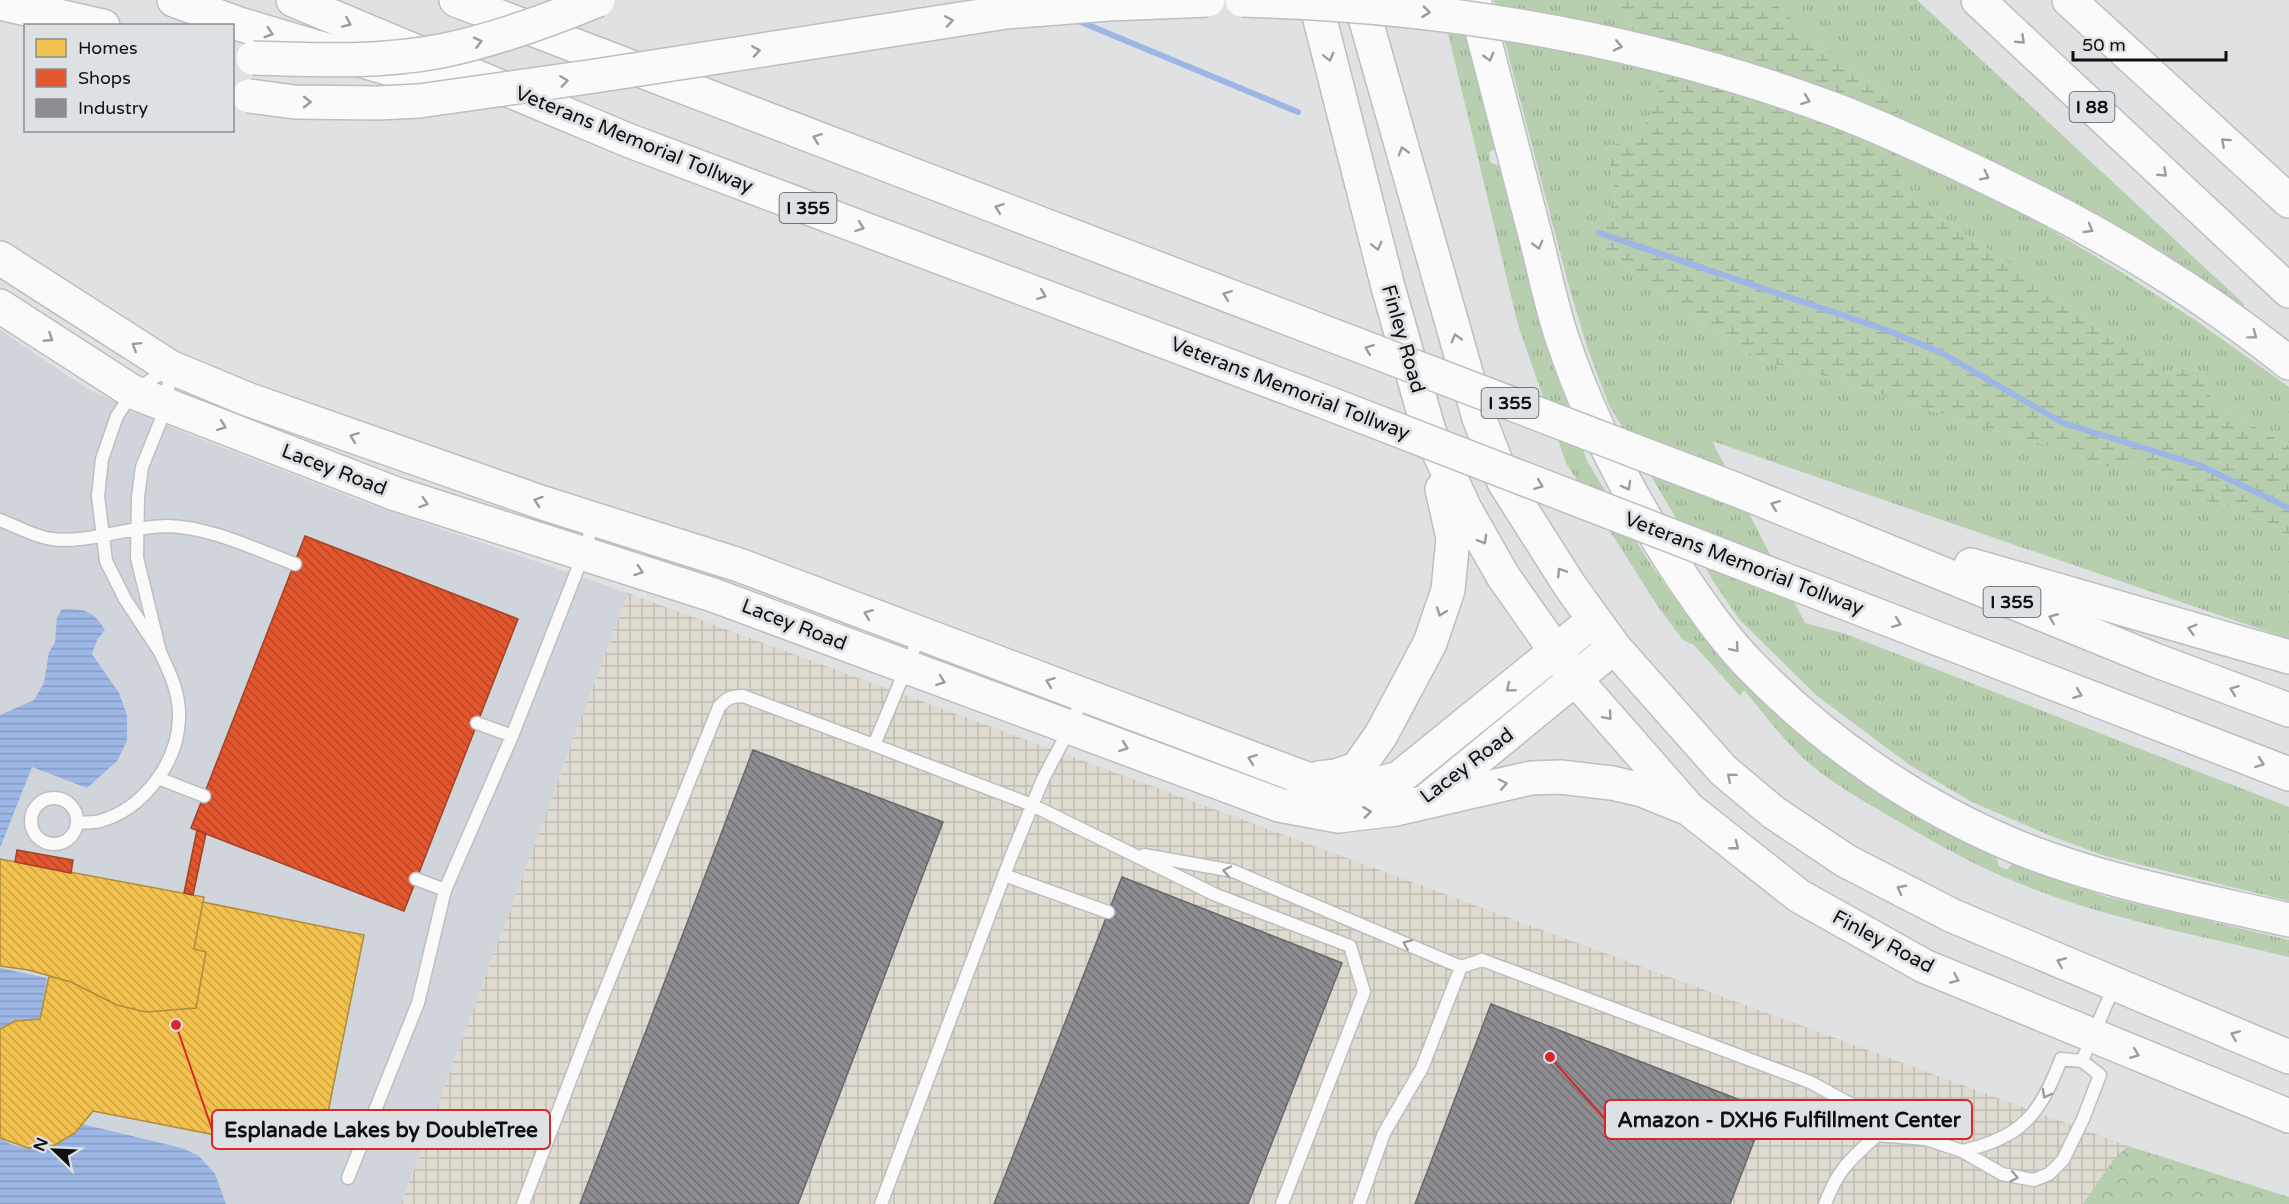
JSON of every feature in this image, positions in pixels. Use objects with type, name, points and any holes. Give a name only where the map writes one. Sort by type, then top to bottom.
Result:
[{"type":"main road","points":[[174,0],[239,24],[630,141]]},
{"type":"main road","name":"Veterans Memorial Tollway","points":[[293,0],[630,141],[1328,403],[2289,774]]},
{"type":"main road","name":"I 355","points":[[456,0],[1737,490],[2155,660],[2289,710]]},
{"type":"main road","points":[[243,56],[334,61],[440,51],[518,31],[598,0]]},
{"type":"main road","points":[[241,93],[295,102],[419,101],[1006,12],[1109,3],[1208,0]]},
{"type":"main road","points":[[1242,0],[1393,8],[1557,33],[1673,59],[1788,93],[1943,155],[2082,225],[2160,272],[2250,332],[2289,363]]},
{"type":"main road","name":"Finley Road","points":[[1315,0],[1388,287],[1429,432],[1465,509],[1503,576],[1576,680],[1689,809],[1798,896],[1924,966],[2088,1049],[2289,1116]]},
{"type":"main road","points":[[1360,0],[1479,418],[1504,482],[1614,647],[1723,770],[1773,812],[1846,861],[1953,916],[2289,1057]]},
{"type":"main road","points":[[1474,0],[1562,337],[1590,410],[1624,483],[1662,548],[1711,620],[1751,666],[1795,709],[1847,750],[1902,789],[1962,822],[2017,847],[2075,868],[2136,885],[2289,920]]},
{"type":"main road","name":"I 88","points":[[1978,0],[2289,291]]},
{"type":"main road","points":[[2068,0],[2289,201]]},
{"type":"main road","points":[[0,3],[94,24]]},
{"type":"main road","points":[[0,9],[42,24]]},
{"type":"main road","name":"Lacey Road","points":[[7,286],[170,367],[247,399],[543,503],[739,565],[1084,693],[1307,779],[1360,789],[1399,778],[1556,651]]},
{"type":"main road","name":"Lacey Road","points":[[7,286],[133,392],[396,494],[713,595],[907,668],[1071,726],[1279,806],[1338,816],[1396,809],[1425,802],[1614,647]]},
{"type":"main road","points":[[1307,779],[1336,776],[1358,770],[1381,735],[1430,643],[1448,590],[1453,538],[1429,432]]},
{"type":"main road","points":[[1809,518],[2289,657]]},
{"type":"main road","points":[[1556,651],[1594,620]]},
{"type":"main road","points":[[1425,802],[1531,778],[1560,777],[1612,783],[1642,790],[1689,809]]},
{"type":"lane","points":[[77,823],[99,821],[131,806],[158,778],[172,752],[179,718],[175,684],[160,652],[125,599],[106,561],[98,496],[102,459],[117,416],[133,392],[170,367]]},
{"type":"lane","points":[[160,652],[137,558],[138,496],[142,467],[167,405],[170,367]]},
{"type":"lane","points":[[348,1178],[418,1003],[445,890],[512,736],[584,554],[594,518]]},
{"type":"lane","points":[[0,520],[51,539],[70,540],[138,528],[168,526],[213,534],[295,564]]},
{"type":"lane","points":[[874,745],[921,634]]},
{"type":"lane","points":[[881,1204],[1042,778],[1071,726],[1084,693]]},
{"type":"lane","points":[[523,1204],[592,1023],[719,707],[724,700],[732,696],[743,696],[1032,806],[1216,895],[1350,946],[1364,992],[1282,1204]]},
{"type":"lane","points":[[477,723],[512,736]]},
{"type":"lane","points":[[158,778],[204,796]]},
{"type":"lane","points":[[1128,852],[1233,871],[1461,967],[1482,960],[1810,1082],[1867,1113],[1877,1135]]},
{"type":"lane","points":[[1004,875],[1108,912]]},
{"type":"lane","points":[[416,879],[445,890]]},
{"type":"lane","points":[[1359,1204],[1384,1133],[1422,1068],[1461,967]]},
{"type":"lane","points":[[1962,1151],[1986,1146],[2006,1137],[2026,1122],[2038,1108],[2053,1082],[2061,1059],[2088,1049],[2115,984]]},
{"type":"lane","points":[[1825,1204],[1834,1181],[1847,1162],[1877,1135],[1926,1138],[1962,1151],[2001,1174],[2016,1178],[2034,1180],[2049,1174],[2063,1160],[2083,1119],[2100,1075],[2088,1049]]},
{"type":"shaded area","points":[[0,330],[89,390],[190,435],[363,502],[628,593],[401,1204],[0,1204]]},
{"type":"shaded area","points":[[628,593],[2128,1146],[2103,1204],[401,1204]]},
{"type":"green space","points":[[1440,0],[1457,0],[1495,148],[1489,153],[1490,162],[1499,166],[1540,324],[1587,461],[1675,599],[1719,651],[1973,845],[1996,856],[1999,866],[2007,870],[2013,863],[2107,897],[2289,940],[2289,957],[2086,907],[2005,878],[1960,856],[1821,773],[1793,748],[1744,690],[1740,696],[1694,645],[1683,640],[1659,608],[1566,463],[1518,325]]},
{"type":"green space","points":[[1494,0],[1616,0],[1628,21],[1659,91],[1642,129],[1628,140],[1606,146],[1615,190],[1601,246],[1651,287],[1725,340],[1768,363],[1812,372],[1965,422],[2053,447],[2113,469],[2126,461],[2151,466],[2203,500],[2238,510],[2276,526],[2289,539],[2289,639],[1712,441],[1805,623],[1846,634],[2289,807],[2289,901],[2105,856],[1972,802],[1911,766],[1816,695],[1739,619],[1715,584],[1609,405],[1587,347],[1568,283]]},
{"type":"green space","points":[[1616,0],[1771,0],[1830,53],[1897,101],[1903,193],[2019,270],[2159,374],[2183,368],[2201,371],[2213,403],[2289,446],[2289,539],[2276,526],[2238,510],[2203,500],[2151,466],[2126,461],[2113,469],[2053,447],[1965,422],[1812,372],[1768,363],[1725,340],[1651,287],[1601,246],[1615,190],[1606,146],[1628,140],[1642,129],[1659,91],[1628,21]]},
{"type":"green space","points":[[1771,0],[1917,0],[2244,304],[2241,310],[2043,191],[2029,217],[2118,270],[2198,322],[2289,387],[2289,446],[2213,403],[2201,371],[2183,368],[2159,374],[2019,270],[1903,193],[1897,101],[1830,53]]},
{"type":"green space","points":[[2128,1146],[2289,1197],[2289,1204],[2083,1204],[2113,1160]]},
{"type":"water","points":[[62,609],[88,612],[105,630],[97,640],[92,654],[119,693],[127,715],[127,741],[117,761],[87,788],[32,767],[0,848],[0,715],[34,700],[44,683],[49,652],[55,642],[57,617]]},
{"type":"water","points":[[0,968],[47,978],[40,1019],[15,1021],[0,1029]]},
{"type":"water","points":[[82,1124],[182,1148],[199,1156],[215,1174],[226,1204],[0,1204],[0,1138],[21,1147],[44,1147],[65,1139]]},
{"type":"building: Homes","points":[[0,859],[204,897],[194,949],[206,952],[196,1008],[146,1012],[117,1005],[71,982],[29,970],[0,966]]},
{"type":"building: Homes","points":[[203,902],[364,935],[325,1127],[242,1111],[236,1139],[93,1111],[75,1133],[53,1146],[28,1148],[0,1138],[0,1029],[15,1021],[40,1019],[49,976],[71,982],[117,1005],[146,1012],[196,1008],[206,952],[194,949]]},
{"type":"building: Shops","points":[[305,536],[518,619],[404,911],[191,828]]},
{"type":"building: Shops","points":[[197,830],[206,833],[193,895],[184,893]]},
{"type":"building: Shops","points":[[17,850],[73,860],[71,873],[15,862]]},
{"type":"building: Industry","points":[[753,750],[943,822],[798,1204],[580,1204]]},
{"type":"building: Industry","points":[[1122,877],[1342,963],[1248,1204],[994,1204]]},
{"type":"building: Industry","points":[[1491,1004],[1766,1110],[1730,1204],[1415,1204]]},
{"type":"waterway","points":[[1076,20],[1298,112]]},
{"type":"waterway","points":[[1599,233],[1889,331],[1940,352],[2063,423],[2199,465],[2289,508]]},
{"type":"place","name":"Esplanade Lakes by DoubleTree","points":[[176,1025]]},
{"type":"place","name":"Amazon - DXH6 Fulfillment Center","points":[[1550,1057]]}]
